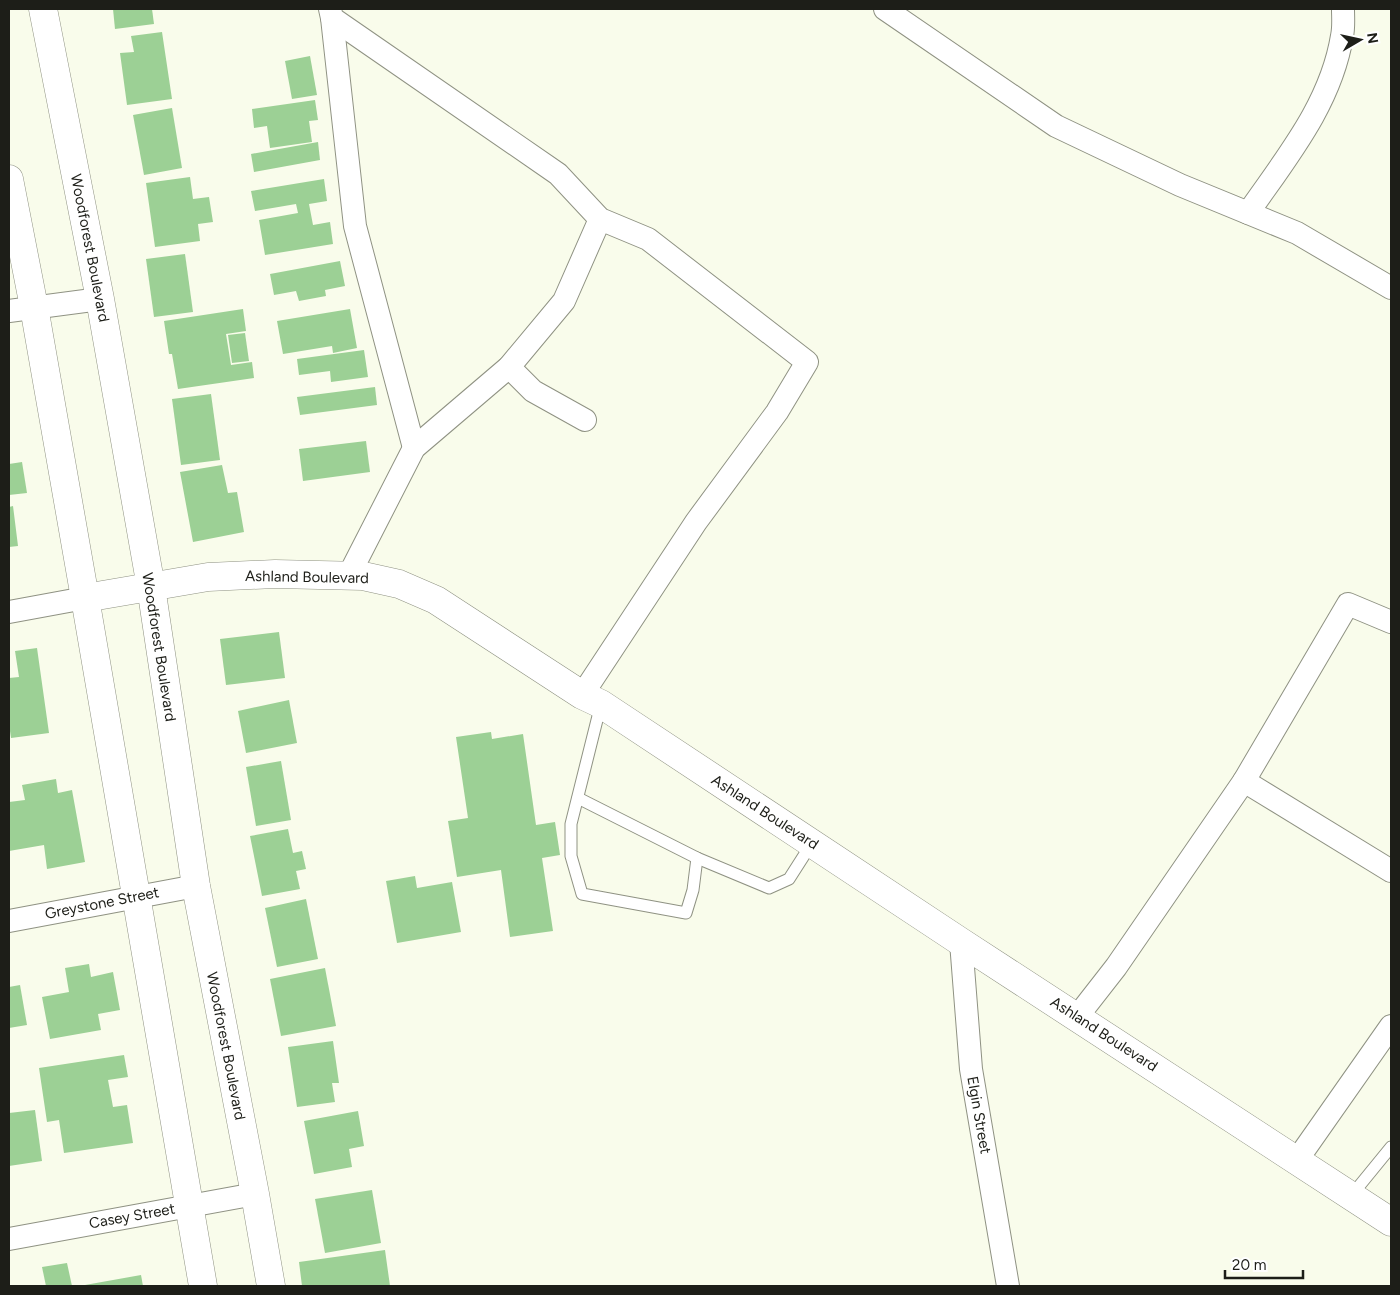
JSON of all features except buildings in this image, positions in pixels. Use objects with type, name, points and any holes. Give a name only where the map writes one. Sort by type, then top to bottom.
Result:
[{"type":"main road","name":"Woodforest Boulevard","points":[[43,9],[100,299],[151,587],[196,886],[271,1286]]},
{"type":"main road","points":[[9,179],[21,309],[85,598],[203,1286]]},
{"type":"main road","name":"Ashland Boulevard","points":[[85,598],[208,577],[275,574],[364,576],[399,584],[436,600],[812,843],[1391,1222]]},
{"type":"street","points":[[885,9],[1056,126],[1180,185],[1297,233],[1391,288]]},
{"type":"street","points":[[1248,213],[1313,118],[1329,83],[1342,35],[1343,9]]},
{"type":"street","points":[[331,13],[558,174],[600,219],[648,239],[807,362],[776,412],[696,522],[592,700]]},
{"type":"street","points":[[331,13],[355,226],[414,448]]},
{"type":"street","points":[[348,575],[414,448],[509,367],[564,301],[600,219]]},
{"type":"street","points":[[21,309],[100,299]]},
{"type":"street","points":[[509,367],[532,391],[585,420]]},
{"type":"street","points":[[9,612],[85,598]]},
{"type":"street","points":[[1077,1016],[1116,967],[1244,781],[1348,604],[1391,622]]},
{"type":"street","points":[[1244,781],[1391,871]]},
{"type":"street","name":"Greystone Street","points":[[9,921],[196,886]]},
{"type":"street","name":"Elgin Street","points":[[961,942],[971,1069],[1008,1286]]},
{"type":"street","points":[[1297,1160],[1391,1026]]},
{"type":"street","name":"Casey Street","points":[[9,1239],[255,1194]]},
{"type":"lane","points":[[592,700],[578,798],[570,824],[571,856],[582,894],[686,913],[693,890],[697,858]]},
{"type":"lane","points":[[578,798],[697,858],[769,888],[789,878],[812,843]]},
{"type":"lane","points":[[1352,1196],[1391,1147]]}]
